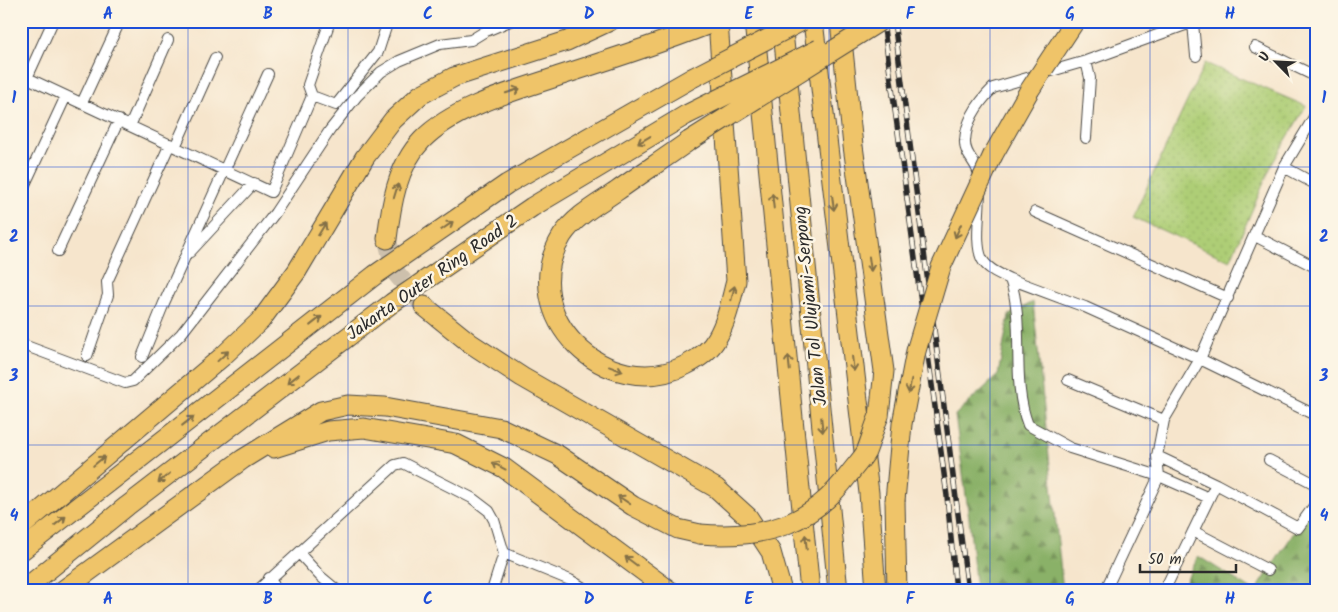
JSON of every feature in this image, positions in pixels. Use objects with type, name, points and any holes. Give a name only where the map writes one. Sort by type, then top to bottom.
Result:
[{"type":"highway","points":[[529,52],[580,21]]},
{"type":"highway","points":[[21,526],[222,357],[261,320],[297,271],[365,157],[393,120],[420,95],[454,77],[567,41],[610,21]]},
{"type":"highway","points":[[387,239],[391,206],[402,168],[422,140],[454,116],[506,94],[680,37],[717,21],[725,138],[736,281],[729,312],[716,339],[700,358],[678,369],[648,377],[621,372],[591,359],[574,346],[560,328],[551,303],[550,279],[553,259],[562,237],[578,218],[689,142],[880,21]]},
{"type":"highway","name":"Jalan Tol Ulujami–Serpong","points":[[754,21],[763,94],[810,591]]},
{"type":"highway","name":"Jalan Tol Ulujami–Serpong","points":[[782,21],[786,80],[797,167],[838,591]]},
{"type":"highway","name":"Jakarta Outer Ring Road 2","points":[[21,551],[375,275],[507,184],[692,78],[802,21]]},
{"type":"highway","points":[[813,21],[827,154],[869,493],[876,591]]},
{"type":"highway","points":[[62,591],[243,459],[321,411],[348,405],[385,407],[501,428],[558,455],[633,506],[678,529],[700,534],[731,537],[767,532],[805,516],[838,490],[865,453],[879,416],[884,371],[853,146],[840,21]]},
{"type":"highway","name":"Jakarta Outer Ring Road 2","points":[[22,591],[127,506],[392,303],[532,207],[686,115],[793,60],[880,21]]},
{"type":"highway","points":[[897,591],[895,501],[902,424],[916,351],[941,267],[993,155],[1029,91],[1075,21]]},
{"type":"highway","points":[[424,306],[470,343],[522,377],[716,488],[748,517],[771,552],[782,591]]},
{"type":"highway","points":[[243,459],[328,431],[364,428],[456,444],[504,468],[670,591]]},
{"type":"street","points":[[53,21],[24,77],[271,192],[312,96],[308,85],[330,21]]},
{"type":"street","points":[[82,103],[120,21]]},
{"type":"street","points":[[312,96],[336,105],[378,52],[388,21]]},
{"type":"street","points":[[21,344],[125,383],[133,381],[181,334],[276,213],[330,130],[357,96],[381,72],[400,61],[440,44],[471,40],[510,21]]},
{"type":"street","points":[[1196,56],[1195,22],[1086,61],[993,88],[982,99],[969,120],[965,140],[966,152],[979,174],[981,201],[978,250],[983,261],[995,272],[1086,307],[1200,359],[1317,416]]},
{"type":"street","points":[[130,126],[168,40]]},
{"type":"street","points":[[1255,47],[1317,77]]},
{"type":"street","points":[[87,356],[108,295],[107,282],[215,58]]},
{"type":"street","points":[[1086,61],[1090,78],[1086,138]]},
{"type":"street","points":[[142,357],[183,259],[268,74]]},
{"type":"street","points":[[21,194],[66,96]]},
{"type":"street","points":[[1105,591],[1158,476],[1157,456],[1164,420],[1200,359],[1284,167],[1317,112]]},
{"type":"street","points":[[58,251],[119,120]]},
{"type":"street","points":[[1284,167],[1317,185]]},
{"type":"street","points":[[183,259],[254,183]]},
{"type":"street","points":[[1035,212],[1228,298]]},
{"type":"street","points":[[1255,236],[1317,268]]},
{"type":"street","points":[[1010,279],[1015,294],[1019,326],[1023,412],[1028,425],[1070,448],[1158,476],[1209,498]]},
{"type":"street","points":[[1068,380],[1164,420]]},
{"type":"street","points":[[1157,456],[1216,484],[1298,528],[1317,502]]},
{"type":"street","points":[[1269,460],[1317,485]]},
{"type":"street","points":[[257,591],[395,465],[403,463],[482,504],[494,520],[504,553],[492,591]]},
{"type":"street","points":[[1164,591],[1216,484]]},
{"type":"street","points":[[1193,531],[1268,570]]},
{"type":"street","points":[[299,553],[320,576],[338,591]]},
{"type":"street","points":[[504,553],[570,580],[589,591]]},
{"type":"street","points":[[270,578],[278,591]]},
{"type":"green space","points":[[1205,63],[1306,106],[1272,164],[1230,261],[1133,217]]},
{"type":"green space","points":[[1033,302],[1063,591],[976,591],[969,518],[955,415],[998,375],[1009,315]]},
{"type":"green space","points":[[1317,497],[1317,591],[1256,591]]},
{"type":"green space","points":[[1198,556],[1254,591],[1181,591]]},
{"type":"tunnel","points":[[387,239],[396,273],[424,306]]},
{"type":"railway","points":[[883,21],[947,496],[956,591]]},
{"type":"railway","points":[[894,21],[968,591]]}]
